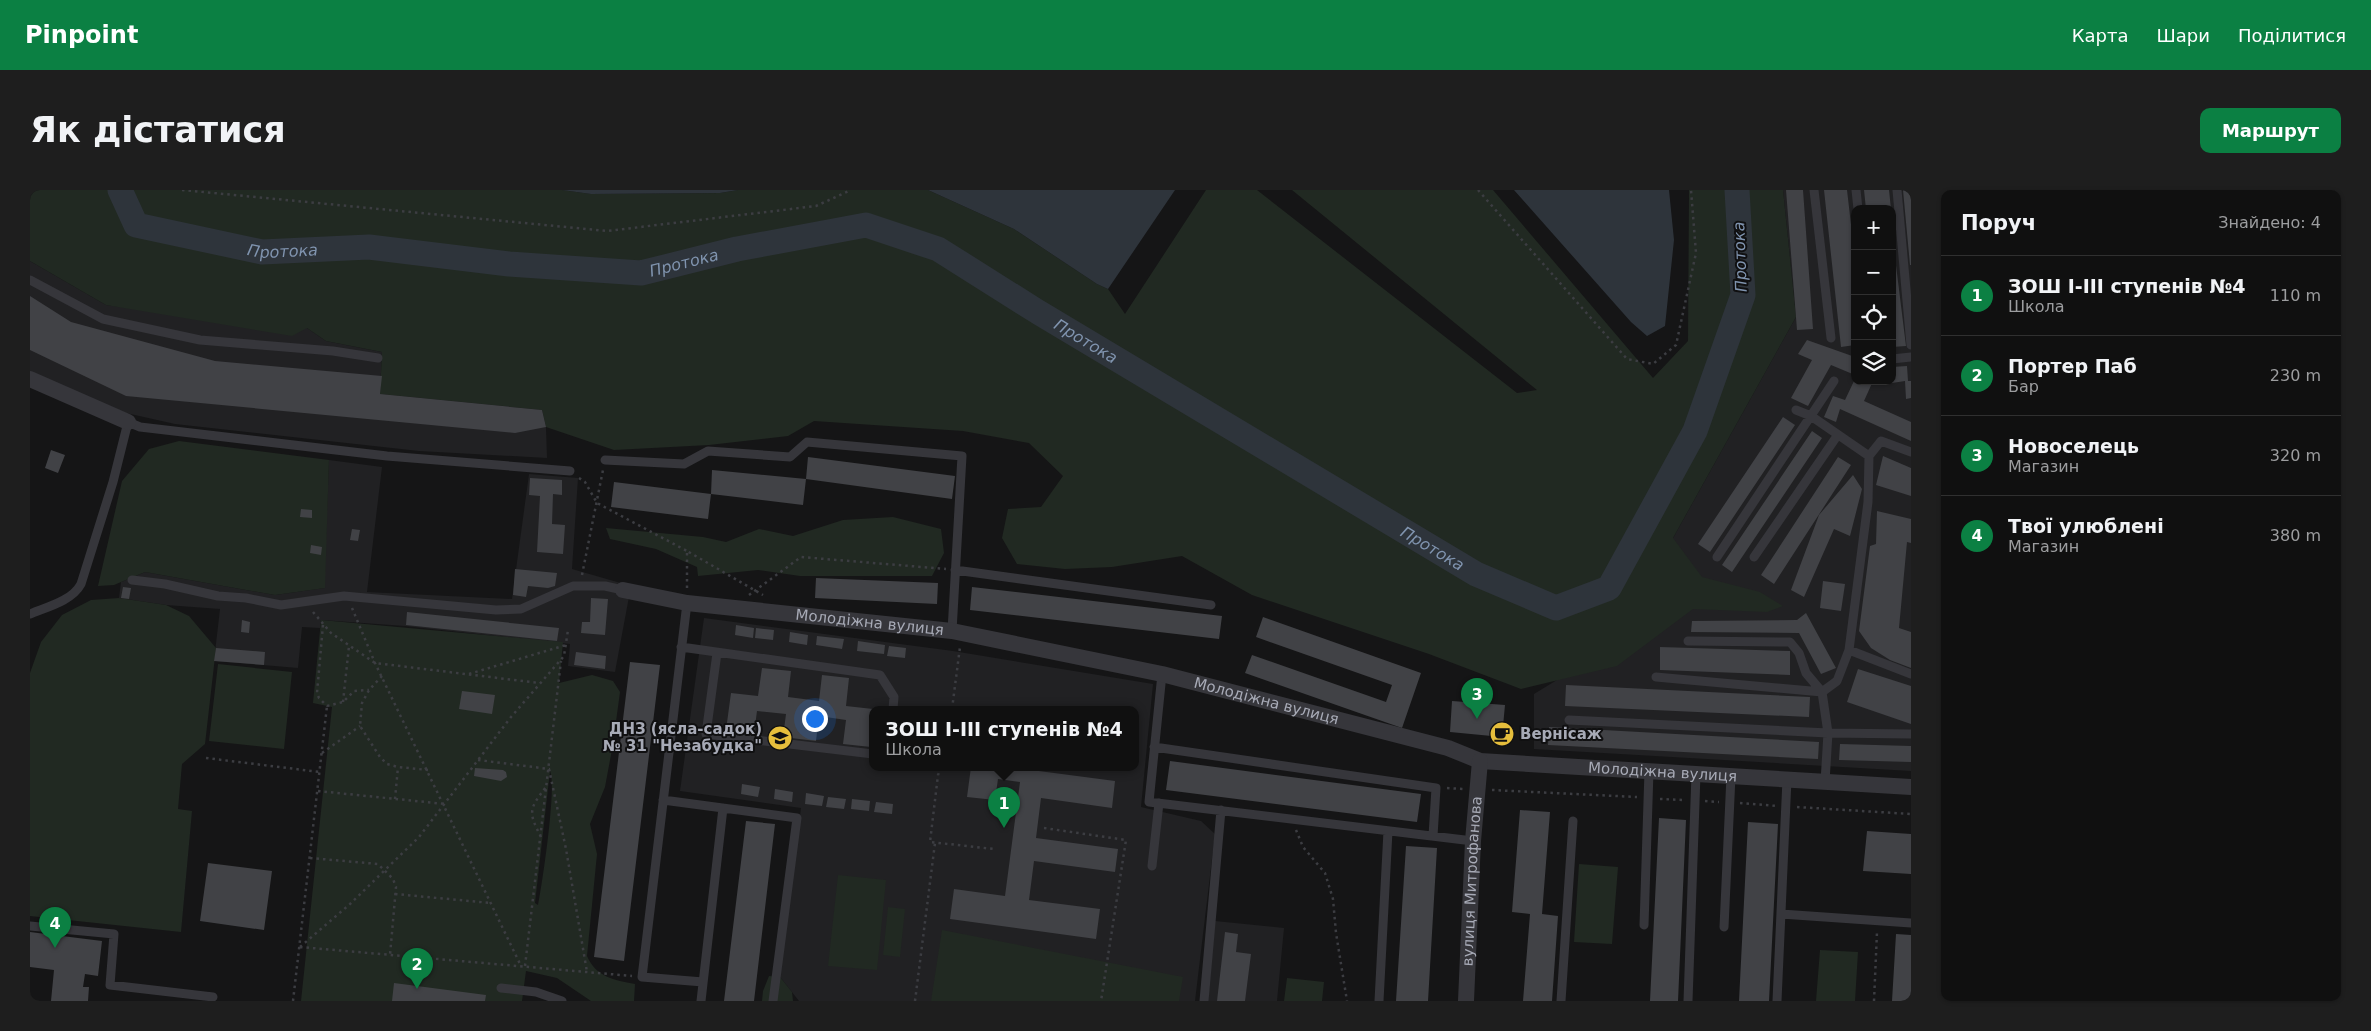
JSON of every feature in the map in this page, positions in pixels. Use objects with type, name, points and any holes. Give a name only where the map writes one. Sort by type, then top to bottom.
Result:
[{"type":"street","points":[[30,379],[128,422]]},
{"type":"street","name":"Молодіжна вулиця","points":[[623,590],[687,603],[956,632],[1162,674],[1448,748],[1480,761],[1911,787]]},
{"type":"street","name":"вулиця Митрофанова","points":[[1466,1001],[1473,841],[1480,761]]},
{"type":"lane","points":[[1814,190],[1831,338]]},
{"type":"lane","points":[[1856,190],[1858,205]]},
{"type":"lane","points":[[1897,190],[1911,345]]},
{"type":"lane","points":[[30,280],[103,319],[200,340],[333,351],[378,358]]},
{"type":"lane","points":[[1896,359],[1911,357]]},
{"type":"lane","points":[[1717,557],[1834,381]]},
{"type":"lane","points":[[1796,410],[1811,416],[1837,436],[1869,456]]},
{"type":"lane","points":[[30,614],[62,601],[79,589],[113,482],[128,422],[140,427],[387,456],[570,471]]},
{"type":"lane","points":[[1754,557],[1837,436]]},
{"type":"lane","points":[[1656,677],[1822,692],[1837,682],[1848,650],[1868,502],[1869,456],[1881,441],[1911,452]]},
{"type":"lane","points":[[605,460],[684,464],[708,451],[790,457],[807,442],[962,456],[955,570],[956,632]]},
{"type":"lane","points":[[955,570],[1211,605]]},
{"type":"lane","points":[[132,580],[165,584],[218,596],[246,598],[281,605],[344,596],[496,610],[521,609],[573,586],[605,586],[623,590]]},
{"type":"lane","points":[[687,603],[642,977],[703,982]]},
{"type":"lane","points":[[1688,641],[1790,642],[1799,653],[1806,673],[1822,692],[1828,733],[1825,782]]},
{"type":"lane","points":[[681,647],[880,675],[894,697],[893,706]]},
{"type":"lane","points":[[1848,650],[1911,674]]},
{"type":"lane","points":[[717,653],[706,734],[869,754]]},
{"type":"lane","points":[[1162,674],[1149,802],[1473,841]]},
{"type":"lane","points":[[1569,720],[1828,733],[1911,734]]},
{"type":"lane","points":[[1154,747],[1436,788],[1433,836]]},
{"type":"lane","points":[[1644,925],[1649,771]]},
{"type":"lane","points":[[1688,1001],[1696,774]]},
{"type":"lane","points":[[1724,927],[1731,776]]},
{"type":"lane","points":[[1777,1001],[1787,779]]},
{"type":"lane","points":[[663,800],[797,818],[774,1001]]},
{"type":"lane","points":[[1152,866],[1159,803]]},
{"type":"lane","points":[[701,1001],[723,808]]},
{"type":"lane","points":[[1204,1001],[1221,810]]},
{"type":"lane","points":[[1561,1001],[1573,821]]},
{"type":"lane","points":[[1379,1001],[1388,831]]},
{"type":"lane","points":[[1781,914],[1911,923]]},
{"type":"lane","points":[[30,926],[114,934],[110,985],[213,997]]},
{"type":"lane","points":[[501,988],[536,992],[562,1001]]},
{"type":"path","points":[[182,190],[607,231],[816,206],[851,190]]},
{"type":"path","points":[[1478,190],[1627,359],[1653,364],[1676,345],[1696,253],[1691,190]]},
{"type":"path","points":[[573,586],[583,572],[605,460]]},
{"type":"path","points":[[570,471],[584,482],[597,503],[687,551],[770,599]]},
{"type":"path","points":[[687,551],[687,603]]},
{"type":"path","points":[[732,608],[801,557],[955,570]]},
{"type":"path","points":[[344,596],[356,613],[375,663],[445,804],[521,966]]},
{"type":"path","points":[[306,602],[323,624],[348,646],[375,663],[540,684]]},
{"type":"path","points":[[323,624],[317,693],[319,698],[328,706]]},
{"type":"path","points":[[525,967],[561,660],[568,630]]},
{"type":"path","points":[[952,706],[956,632]]},
{"type":"path","points":[[467,674],[566,645]]},
{"type":"path","points":[[343,702],[348,646]]},
{"type":"path","points":[[300,947],[419,837],[511,717],[561,660]]},
{"type":"path","points":[[382,676],[369,690],[362,703],[360,726],[380,757],[387,764],[428,770]]},
{"type":"path","points":[[328,706],[343,702],[354,691],[369,690]]},
{"type":"path","points":[[293,1001],[328,706]]},
{"type":"path","points":[[322,753],[360,726]]},
{"type":"path","points":[[206,758],[320,772]]},
{"type":"path","points":[[478,760],[549,769]]},
{"type":"path","points":[[395,799],[398,767]]},
{"type":"path","points":[[549,769],[566,849],[587,972]]},
{"type":"path","points":[[940,771],[930,842],[994,849]]},
{"type":"path","points":[[541,837],[530,814],[532,806],[547,786]]},
{"type":"path","points":[[1436,788],[1648,798],[1911,814]]},
{"type":"path","points":[[318,792],[445,804]]},
{"type":"path","points":[[1292,819],[1303,847],[1325,873],[1333,899],[1336,933],[1347,1001]]},
{"type":"path","points":[[1044,828],[1126,840],[1101,1001]]},
{"type":"path","points":[[915,1001],[935,843]]},
{"type":"path","points":[[310,858],[378,864],[393,879],[396,887],[390,955]]},
{"type":"path","points":[[395,894],[491,903]]},
{"type":"path","points":[[1874,1001],[1878,921]]},
{"type":"path","points":[[300,947],[642,977]]},
{"type":"shaded area","points":[[30,190],[562,190],[591,194],[720,193],[738,190],[928,190],[1014,229],[1097,284],[1108,289],[1125,314],[1206,190],[1257,190],[1517,393],[1537,390],[1292,190],[1493,190],[1653,378],[1688,341],[1689,190],[1783,190],[1796,317],[1673,538],[1702,577],[1760,592],[1783,606],[1767,612],[1693,609],[1617,666],[1521,689],[1429,654],[1252,595],[1182,556],[1112,567],[1065,569],[1017,564],[1002,538],[1008,509],[1041,507],[1063,476],[1029,443],[963,431],[814,421],[788,436],[709,445],[614,450],[546,427],[542,410],[380,394],[382,352],[326,341],[307,328],[292,336],[106,305],[30,261]]},
{"type":"shaded area","points":[[562,190],[738,190],[720,193],[591,194]]},
{"type":"shaded area","points":[[928,190],[1175,190],[1108,289],[1097,284],[1014,229]]},
{"type":"shaded area","points":[[1514,190],[1669,190],[1674,240],[1665,326],[1647,336],[1631,322]]},
{"type":"shaded area","points":[[1783,190],[1911,190],[1911,771],[1534,749],[1534,694],[1688,600],[1658,565],[1796,317]]},
{"type":"shaded area","points":[[30,261],[106,305],[307,328],[326,341],[382,352],[380,394],[542,410],[546,427],[547,458],[419,451],[175,424],[126,413],[30,373]]},
{"type":"shaded area","points":[[179,441],[329,460],[325,588],[275,595],[145,572],[114,585],[98,586],[122,481],[149,449]]},
{"type":"shaded area","points":[[329,460],[382,467],[367,592],[512,599],[529,474],[578,478],[572,569],[631,586],[615,672],[568,666],[570,644],[405,626],[321,620],[320,628],[302,627],[298,668],[214,661],[220,609],[166,605],[119,598],[121,582],[145,572],[275,595],[324,588]]},
{"type":"shaded area","points":[[893,517],[941,529],[944,553],[932,576],[800,576],[758,570],[698,576],[697,567],[656,549],[610,539],[606,528],[703,537],[726,542],[759,529],[793,536],[843,520]]},
{"type":"shaded area","points":[[119,598],[166,605],[189,616],[216,648],[205,744],[182,764],[178,809],[192,811],[181,932],[30,916],[30,673],[41,642],[62,615],[91,600]]},
{"type":"shaded area","points":[[704,618],[953,651],[1153,684],[1141,807],[1201,821],[1215,834],[1195,1001],[799,1001],[780,977],[801,808],[680,791]]},
{"type":"shaded area","points":[[321,620],[563,642],[559,683],[592,675],[613,681],[620,692],[613,744],[605,787],[590,824],[597,854],[587,956],[595,969],[606,976],[635,984],[634,1001],[591,1001],[557,978],[526,971],[522,1001],[301,1001],[332,707],[313,703]],"holes":[[[550,771],[552,780],[548,836],[538,905],[535,903]]]},
{"type":"shaded area","points":[[218,664],[292,672],[284,749],[209,741]]},
{"type":"shaded area","points":[[1579,864],[1618,867],[1612,944],[1574,942]]},
{"type":"shaded area","points":[[838,875],[886,880],[877,970],[828,966]]},
{"type":"shaded area","points":[[888,907],[905,909],[900,957],[883,955]]},
{"type":"shaded area","points":[[1215,921],[1284,928],[1277,1001],[1208,1001]]},
{"type":"shaded area","points":[[942,930],[1183,977],[1179,1001],[931,1001]]},
{"type":"shaded area","points":[[1820,950],[1858,952],[1855,1001],[1816,1001]]},
{"type":"shaded area","points":[[769,976],[780,977],[792,992],[793,1001],[762,1001],[763,991]]},
{"type":"shaded area","points":[[1287,978],[1324,982],[1322,1001],[1284,1001]]},
{"type":"building","points":[[1786,190],[1803,190],[1813,329],[1797,330]]},
{"type":"building","points":[[1824,190],[1847,190],[1851,224],[1851,346],[1841,347]]},
{"type":"building","points":[[1864,190],[1889,190],[1891,205],[1866,205]]},
{"type":"building","points":[[1903,190],[1911,190],[1911,265],[1910,265]]},
{"type":"building","points":[[1896,265],[1906,346],[1896,347]]},
{"type":"building","points":[[30,296],[71,322],[215,361],[382,376],[380,394],[542,410],[546,427],[515,433],[126,396],[30,350]]},
{"type":"building","points":[[1807,340],[1851,356],[1851,373],[1831,365],[1808,406],[1791,398],[1812,360],[1798,354]]},
{"type":"building","points":[[1907,366],[1908,381],[1911,381],[1911,398],[1906,399],[1905,381],[1896,382],[1896,367]]},
{"type":"building","points":[[1852,385],[1871,385],[1864,401],[1911,422],[1911,441],[1840,409],[1836,422],[1824,417],[1833,396],[1845,400]]},
{"type":"building","points":[[1783,417],[1795,425],[1710,552],[1698,544]]},
{"type":"building","points":[[1812,431],[1822,438],[1732,572],[1722,565]]},
{"type":"building","points":[[51,450],[65,455],[58,473],[45,468]]},
{"type":"building","points":[[1883,456],[1911,468],[1911,496],[1876,485]]},
{"type":"building","points":[[808,457],[955,476],[952,499],[806,479]]},
{"type":"building","points":[[1838,457],[1851,465],[1774,584],[1761,575]]},
{"type":"building","points":[[712,470],[806,479],[803,505],[711,494]]},
{"type":"building","points":[[1853,475],[1862,489],[1850,536],[1834,529],[1804,597],[1791,590],[1819,515]]},
{"type":"building","points":[[530,478],[562,480],[562,495],[553,494],[552,524],[565,525],[563,554],[537,552],[540,496],[529,495]]},
{"type":"building","points":[[614,482],[711,494],[708,519],[611,507]]},
{"type":"building","points":[[301,509],[312,510],[312,518],[300,517]]},
{"type":"building","points":[[1877,511],[1911,519],[1911,543],[1907,542],[1899,628],[1911,632],[1911,668],[1890,660],[1871,648],[1859,631],[1870,546],[1876,544]]},
{"type":"building","points":[[352,529],[360,530],[358,541],[350,540]]},
{"type":"building","points":[[311,545],[322,547],[321,555],[310,553]]},
{"type":"building","points":[[515,569],[557,573],[555,586],[548,588],[528,586],[526,597],[513,595]]},
{"type":"building","points":[[816,578],[938,583],[937,604],[815,598]]},
{"type":"building","points":[[1823,581],[1845,584],[1841,611],[1820,608]]},
{"type":"building","points":[[123,587],[131,588],[129,599],[121,598]]},
{"type":"building","points":[[972,587],[1222,616],[1219,639],[970,610]]},
{"type":"building","points":[[591,598],[608,599],[605,635],[581,633],[582,622],[590,622]]},
{"type":"building","points":[[407,612],[559,628],[557,641],[406,625]]},
{"type":"building","points":[[1806,613],[1836,668],[1821,674],[1799,633],[1691,632],[1692,621],[1797,620]]},
{"type":"building","points":[[1263,617],[1421,673],[1402,728],[1245,673],[1252,655],[1386,702],[1392,685],[1256,637]]},
{"type":"building","points":[[242,620],[250,622],[249,633],[241,632]]},
{"type":"building","points":[[736,625],[754,628],[753,638],[735,635]]},
{"type":"building","points":[[756,628],[774,630],[773,640],[755,638]]},
{"type":"building","points":[[790,632],[808,635],[807,645],[789,642]]},
{"type":"building","points":[[817,636],[844,639],[842,649],[816,645]]},
{"type":"building","points":[[858,641],[885,645],[884,654],[857,651]]},
{"type":"building","points":[[889,646],[906,648],[905,658],[887,656]]},
{"type":"building","points":[[1660,647],[1790,651],[1790,675],[1660,670]]},
{"type":"building","points":[[216,648],[265,652],[264,665],[214,661]]},
{"type":"building","points":[[576,652],[606,656],[605,669],[574,665]]},
{"type":"building","points":[[630,662],[660,665],[624,961],[594,957]]},
{"type":"building","points":[[762,668],[791,671],[788,697],[819,701],[822,675],[849,678],[846,706],[869,709],[869,747],[843,744],[846,720],[819,716],[816,741],[783,737],[786,714],[757,711],[754,734],[726,730],[731,693],[758,696]]},
{"type":"building","points":[[1858,669],[1911,686],[1911,724],[1847,702]]},
{"type":"building","points":[[1566,685],[1810,697],[1809,717],[1565,706]]},
{"type":"building","points":[[462,691],[495,695],[492,714],[459,709]]},
{"type":"building","points":[[1452,701],[1505,705],[1502,737],[1450,732]]},
{"type":"building","points":[[1549,727],[1819,742],[1818,759],[1548,745]]},
{"type":"building","points":[[1840,744],[1911,746],[1911,762],[1839,760]]},
{"type":"building","points":[[1170,761],[1421,794],[1417,822],[1166,790]]},
{"type":"building","points":[[475,768],[503,770],[506,772],[507,777],[501,781],[474,776]]},
{"type":"building","points":[[970,771],[1039,771],[1115,781],[1112,808],[1041,798],[1036,838],[1118,849],[1115,872],[1034,861],[1029,900],[1100,909],[1096,939],[950,919],[954,889],[1005,896],[1020,782],[998,779],[995,800],[967,797]]},
{"type":"building","points":[[742,784],[760,787],[758,797],[741,794]]},
{"type":"building","points":[[775,789],[793,792],[792,802],[774,799]]},
{"type":"building","points":[[806,793],[824,796],[822,806],[805,804]]},
{"type":"building","points":[[828,797],[846,799],[844,809],[826,807]]},
{"type":"building","points":[[852,799],[870,801],[869,811],[851,809]]},
{"type":"building","points":[[876,802],[893,804],[892,814],[874,812]]},
{"type":"building","points":[[1520,810],[1550,812],[1542,914],[1558,916],[1552,1001],[1523,1001],[1530,914],[1512,912]]},
{"type":"building","points":[[1659,818],[1686,820],[1678,1001],[1650,1001]]},
{"type":"building","points":[[746,821],[775,824],[754,1001],[724,1001]]},
{"type":"building","points":[[1748,822],[1778,824],[1769,1001],[1739,1001]]},
{"type":"building","points":[[1867,831],[1911,834],[1911,874],[1863,871]]},
{"type":"building","points":[[1406,846],[1437,848],[1428,1001],[1396,1001]]},
{"type":"building","points":[[208,863],[272,871],[264,930],[200,921]]},
{"type":"building","points":[[30,932],[102,941],[98,976],[85,974],[83,987],[89,987],[88,1001],[51,1001],[54,970],[30,967]]},
{"type":"building","points":[[1225,932],[1238,934],[1236,952],[1251,954],[1245,1001],[1217,1001]]},
{"type":"building","points":[[1896,934],[1911,935],[1911,1001],[1892,1001]]},
{"type":"building","points":[[394,983],[486,995],[485,1001],[392,1001]]},
{"type":"waterway","name":"Протока","points":[[120,190],[136,225],[262,252],[369,247],[509,264],[641,273],[737,249],[866,225],[938,249],[1038,312],[1476,574],[1556,608],[1609,588],[1695,431],[1743,295],[1737,190]]},
{"type":"place","name":"Новоселець","points":[[1477,719]]},
{"type":"place","name":"Вернісаж","points":[[1502,734]]},
{"type":"place","name":"ДНЗ (ясла-садок) № 31 \"Незабудка\"","points":[[780,738]]},
{"type":"place","name":"ЗОШ І-ІІІ ступенів №4","points":[[1004,828]]},
{"type":"place","name":"Твої улюблені","points":[[55,948]]},
{"type":"place","name":"Портер Паб","points":[[417,989]]}]
